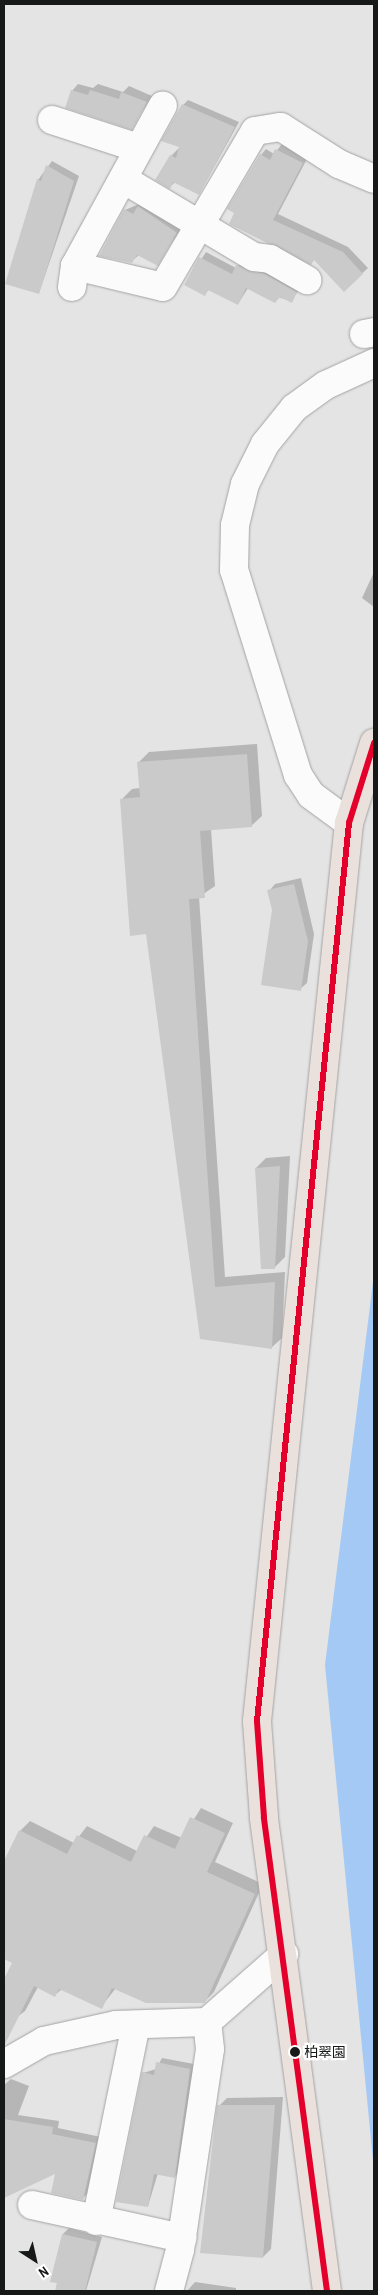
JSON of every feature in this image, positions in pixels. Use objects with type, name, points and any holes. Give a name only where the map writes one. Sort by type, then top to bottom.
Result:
[{"type":"highway","points":[[327,2291],[284,1954],[264,1817],[257,1721],[349,823],[374,743]]},
{"type":"street","points":[[162,105],[122,179],[74,277],[163,287],[255,131],[281,127],[339,164],[374,179]]},
{"type":"street","points":[[52,120],[138,148]]},
{"type":"street","points":[[122,179],[254,257],[270,259],[307,280]]},
{"type":"street","points":[[349,823],[311,795],[298,775],[234,570],[234,525],[245,484],[265,444],[294,408],[326,385],[374,363]]},
{"type":"street","points":[[9,2058],[44,2041],[136,2025],[207,2022],[284,1954]]},
{"type":"street","points":[[169,2291],[182,2238],[210,2049],[207,2022]]},
{"type":"street","points":[[96,2221],[136,2025]]},
{"type":"street","points":[[32,2205],[96,2221],[182,2238]]},
{"type":"water","points":[[374,1274],[374,2171],[325,1665]]},
{"type":"building","points":[[71,90],[88,95],[90,90],[119,99],[121,92],[147,102],[132,130],[65,108]]},
{"type":"building","points":[[182,104],[235,127],[199,195],[173,182],[170,189],[155,180],[170,155],[176,158],[179,147],[161,141]]},
{"type":"building","points":[[275,149],[303,163],[273,220],[343,252],[363,274],[344,292],[314,260],[311,265],[229,224],[234,213],[227,209],[260,154],[270,160]]},
{"type":"building","points":[[46,165],[74,181],[39,294],[5,284],[37,179],[41,181]]},
{"type":"building","points":[[138,206],[177,233],[158,266],[137,255],[132,263],[99,256],[124,209],[133,214]]},
{"type":"building","points":[[199,257],[232,274],[236,265],[265,274],[297,292],[292,303],[280,297],[275,303],[246,288],[238,305],[208,290],[205,296],[184,285]]},
{"type":"building","points":[[247,754],[252,827],[200,831],[205,898],[189,899],[215,1287],[275,1282],[272,1349],[200,1339],[146,934],[130,936],[120,799],[140,797],[137,762]]},
{"type":"building","points":[[294,884],[308,941],[301,991],[261,985],[272,910],[267,890]]},
{"type":"building","points":[[280,1166],[275,1269],[261,1269],[255,1168]]},
{"type":"building","points":[[190,1817],[225,1833],[207,1872],[255,1894],[205,2003],[146,2003],[112,1988],[102,2009],[59,1989],[55,1997],[34,1986],[4,2046],[4,1979],[12,1963],[4,1959],[4,1861],[19,1830],[67,1854],[77,1835],[131,1862],[144,1835],[175,1849]]},
{"type":"building","points":[[156,2062],[190,2069],[175,2178],[154,2174],[148,2207],[116,2202],[142,2072],[154,2075]]},
{"type":"building","points":[[217,2105],[275,2105],[263,2258],[200,2253]]},
{"type":"building","points":[[4,2119],[53,2127],[52,2134],[96,2143],[83,2200],[51,2193],[55,2174],[4,2198]]},
{"type":"building","points":[[62,2234],[97,2242],[85,2291],[55,2291],[57,2283],[50,2282]]},
{"type":"transit line","points":[[327,2291],[264,1817],[257,1721],[349,823],[374,743]]},
{"type":"place","name":"柏翠園","points":[[295,2052]]}]
